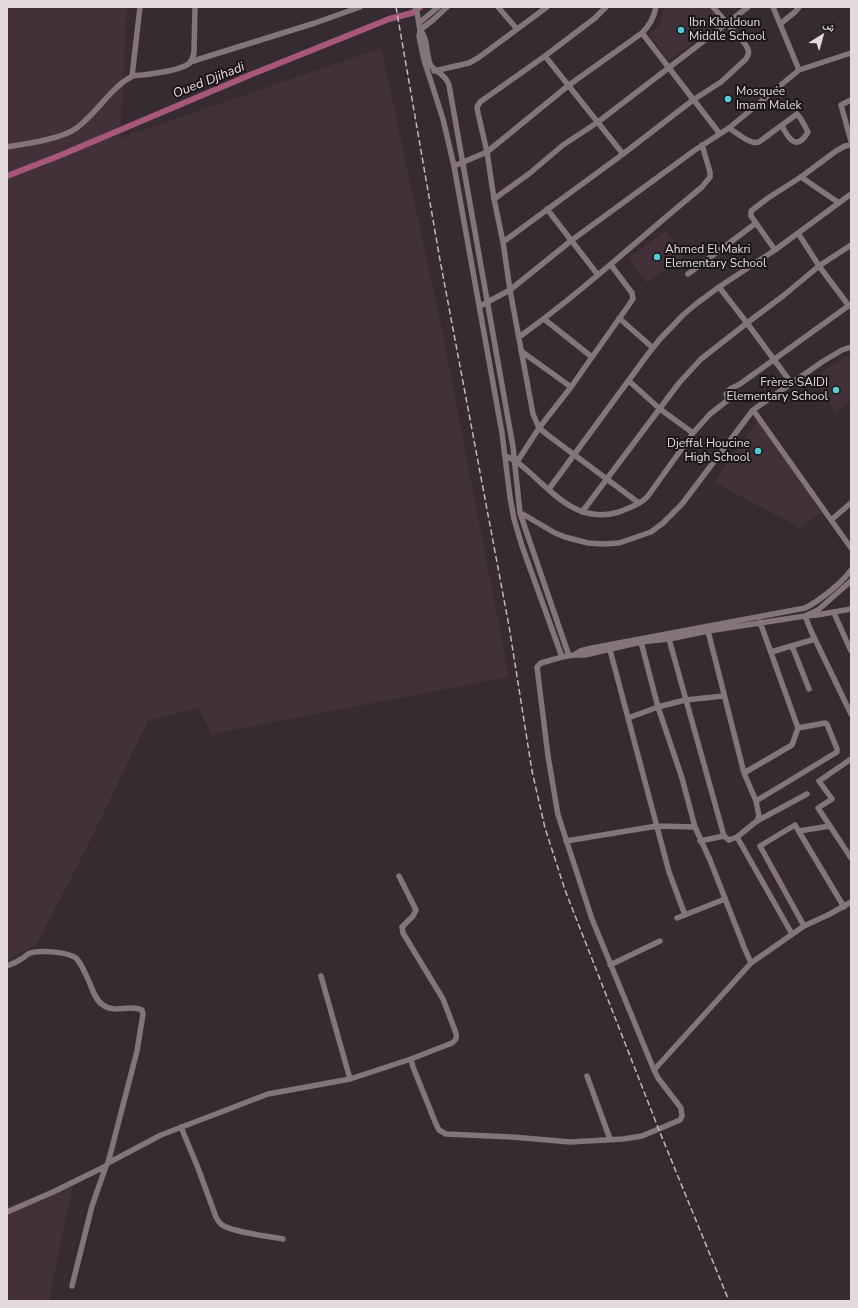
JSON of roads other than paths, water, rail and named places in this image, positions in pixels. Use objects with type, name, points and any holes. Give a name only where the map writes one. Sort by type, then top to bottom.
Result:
[{"type":"street","points":[[132,76],[140,7]]},
{"type":"street","points":[[190,62],[193,58],[194,52],[195,7]]},
{"type":"street","points":[[7,147],[62,135],[74,130],[85,121],[121,84],[132,76],[183,67],[190,62],[315,23],[360,7]]},
{"type":"street","points":[[416,7],[420,30],[419,36],[428,73],[443,119],[454,166],[502,432],[511,508],[522,546],[562,657]]},
{"type":"street","points":[[418,20],[438,7]]},
{"type":"street","points":[[420,30],[447,7]]},
{"type":"street","points":[[498,7],[517,29]]},
{"type":"street","points":[[428,73],[468,63],[478,58],[547,7]]},
{"type":"street","points":[[606,7],[595,18],[545,56],[488,95],[478,104],[478,113],[487,152],[521,352],[534,414],[539,428],[574,456],[639,503]]},
{"type":"street","points":[[454,166],[487,152],[568,85],[642,33],[650,24],[656,7]]},
{"type":"street","points":[[503,242],[693,100],[721,82],[740,65],[749,54],[749,50],[713,7]]},
{"type":"street","points":[[494,199],[530,173],[563,145],[598,122],[748,7]]},
{"type":"street","points":[[773,7],[799,70]]},
{"type":"street","points":[[780,24],[799,7]]},
{"type":"street","points":[[420,30],[424,35],[430,64],[446,78],[449,85],[516,461],[520,513],[572,656]]},
{"type":"street","points":[[642,33],[720,134]]},
{"type":"street","points":[[480,306],[510,290],[572,240],[702,145],[729,128],[799,70],[851,54]]},
{"type":"street","points":[[545,56],[622,154]]},
{"type":"street","points":[[851,100],[840,105],[851,141]]},
{"type":"street","points":[[729,128],[756,143],[760,142],[797,114],[808,132],[803,139],[796,143],[786,135],[782,126]]},
{"type":"street","points":[[519,337],[544,319],[611,265],[705,183],[710,177],[710,172],[702,145]]},
{"type":"street","points":[[775,250],[751,216],[751,213],[754,209],[836,151],[845,146],[851,145]]},
{"type":"street","points":[[801,177],[839,203]]},
{"type":"street","points":[[549,489],[653,348],[684,315],[719,287],[775,250],[851,194]]},
{"type":"street","points":[[547,209],[598,275]]},
{"type":"street","points":[[688,274],[756,223]]},
{"type":"street","points":[[505,456],[516,461],[568,505],[582,512],[604,515],[629,509],[644,501],[693,433],[710,414],[728,400],[726,394],[730,389],[740,384],[850,305],[819,266],[798,232]]},
{"type":"street","points":[[582,512],[679,383],[700,359],[783,296],[819,266],[851,245]]},
{"type":"street","points":[[516,461],[539,428],[571,387],[633,297],[632,293],[611,265]]},
{"type":"street","points":[[719,287],[792,384]]},
{"type":"street","points":[[619,318],[653,348]]},
{"type":"street","points":[[544,319],[592,357]]},
{"type":"street","points":[[511,508],[555,533],[588,543],[619,543],[651,532],[663,523],[682,504],[753,410],[828,358],[851,347]]},
{"type":"street","points":[[521,352],[571,387]]},
{"type":"street","points":[[628,381],[660,409],[693,433]]},
{"type":"street","points":[[753,410],[851,548]]},
{"type":"street","points":[[831,520],[851,503]]},
{"type":"street","points":[[572,656],[580,651],[592,648],[805,608],[844,579],[851,570]]},
{"type":"street","points":[[805,616],[818,610],[851,582]]},
{"type":"street","points":[[411,1059],[436,1124],[439,1130],[446,1134],[512,1137],[570,1142],[635,1138],[680,1120],[682,1116],[681,1108],[654,1070],[610,965],[592,919],[566,842],[558,815],[536,669],[540,664],[562,657],[580,656],[641,642],[669,640],[708,631],[760,622],[834,613],[851,609]]},
{"type":"street","points":[[834,613],[851,651]]},
{"type":"street","points":[[805,616],[851,714]]},
{"type":"street","points":[[744,773],[792,745],[798,728],[760,622]]},
{"type":"street","points":[[708,631],[744,773],[756,801],[759,816],[757,820]]},
{"type":"street","points":[[771,652],[815,639]]},
{"type":"street","points":[[669,640],[724,836],[728,840],[737,837],[757,820],[807,794]]},
{"type":"street","points":[[641,642],[658,706],[682,778],[695,827],[700,841],[710,860],[751,963]]},
{"type":"street","points":[[792,646],[810,690]]},
{"type":"street","points":[[610,650],[669,872],[685,915]]},
{"type":"street","points":[[628,718],[658,706],[686,700],[724,696]]},
{"type":"street","points":[[756,801],[837,752],[826,723],[798,728]]},
{"type":"street","points":[[851,759],[819,781],[832,798],[818,808],[851,858]]},
{"type":"street","points":[[804,926],[760,846],[796,825],[844,907]]},
{"type":"street","points":[[566,842],[657,826],[695,827]]},
{"type":"street","points":[[799,831],[830,826]]},
{"type":"street","points":[[700,841],[724,836]]},
{"type":"street","points":[[737,837],[792,934]]},
{"type":"street","points":[[7,1212],[53,1192],[161,1135],[268,1094],[350,1079],[411,1059],[452,1043],[456,1040],[456,1033],[443,999],[403,933],[402,927],[413,916],[416,910],[399,876]]},
{"type":"street","points":[[677,918],[725,899]]},
{"type":"street","points":[[654,1070],[751,963],[804,926],[844,907],[851,902]]},
{"type":"street","points":[[610,965],[660,941]]},
{"type":"street","points":[[7,966],[34,952],[72,956],[77,959],[86,974],[96,998],[102,1004],[107,1008],[115,1010],[133,1008],[142,1010],[144,1014],[137,1051],[107,1164],[92,1206],[72,1286]]},
{"type":"street","points":[[321,976],[350,1079]]},
{"type":"street","points":[[587,1076],[610,1139]]},
{"type":"street","points":[[182,1127],[216,1217],[220,1223],[234,1230],[284,1239]]},
{"type":"waterway","name":"Oued Djihadi","points":[[7,176],[389,19],[412,13],[420,7]]},
{"type":"railway","points":[[396,7],[440,260],[509,626],[532,771],[545,828],[565,890],[659,1130],[729,1301]]},
{"type":"place","name":"Ibn Khaldoun Middle School","points":[[681,30]]},
{"type":"place","name":"Mosquée Imam Malek","points":[[728,99]]},
{"type":"place","name":"Ahmed El Makri Elementary School","points":[[657,257]]},
{"type":"place","name":"Frères SAIDI Elementary School","points":[[836,390]]},
{"type":"place","name":"Djeffal Houcine High School","points":[[758,451]]}]
